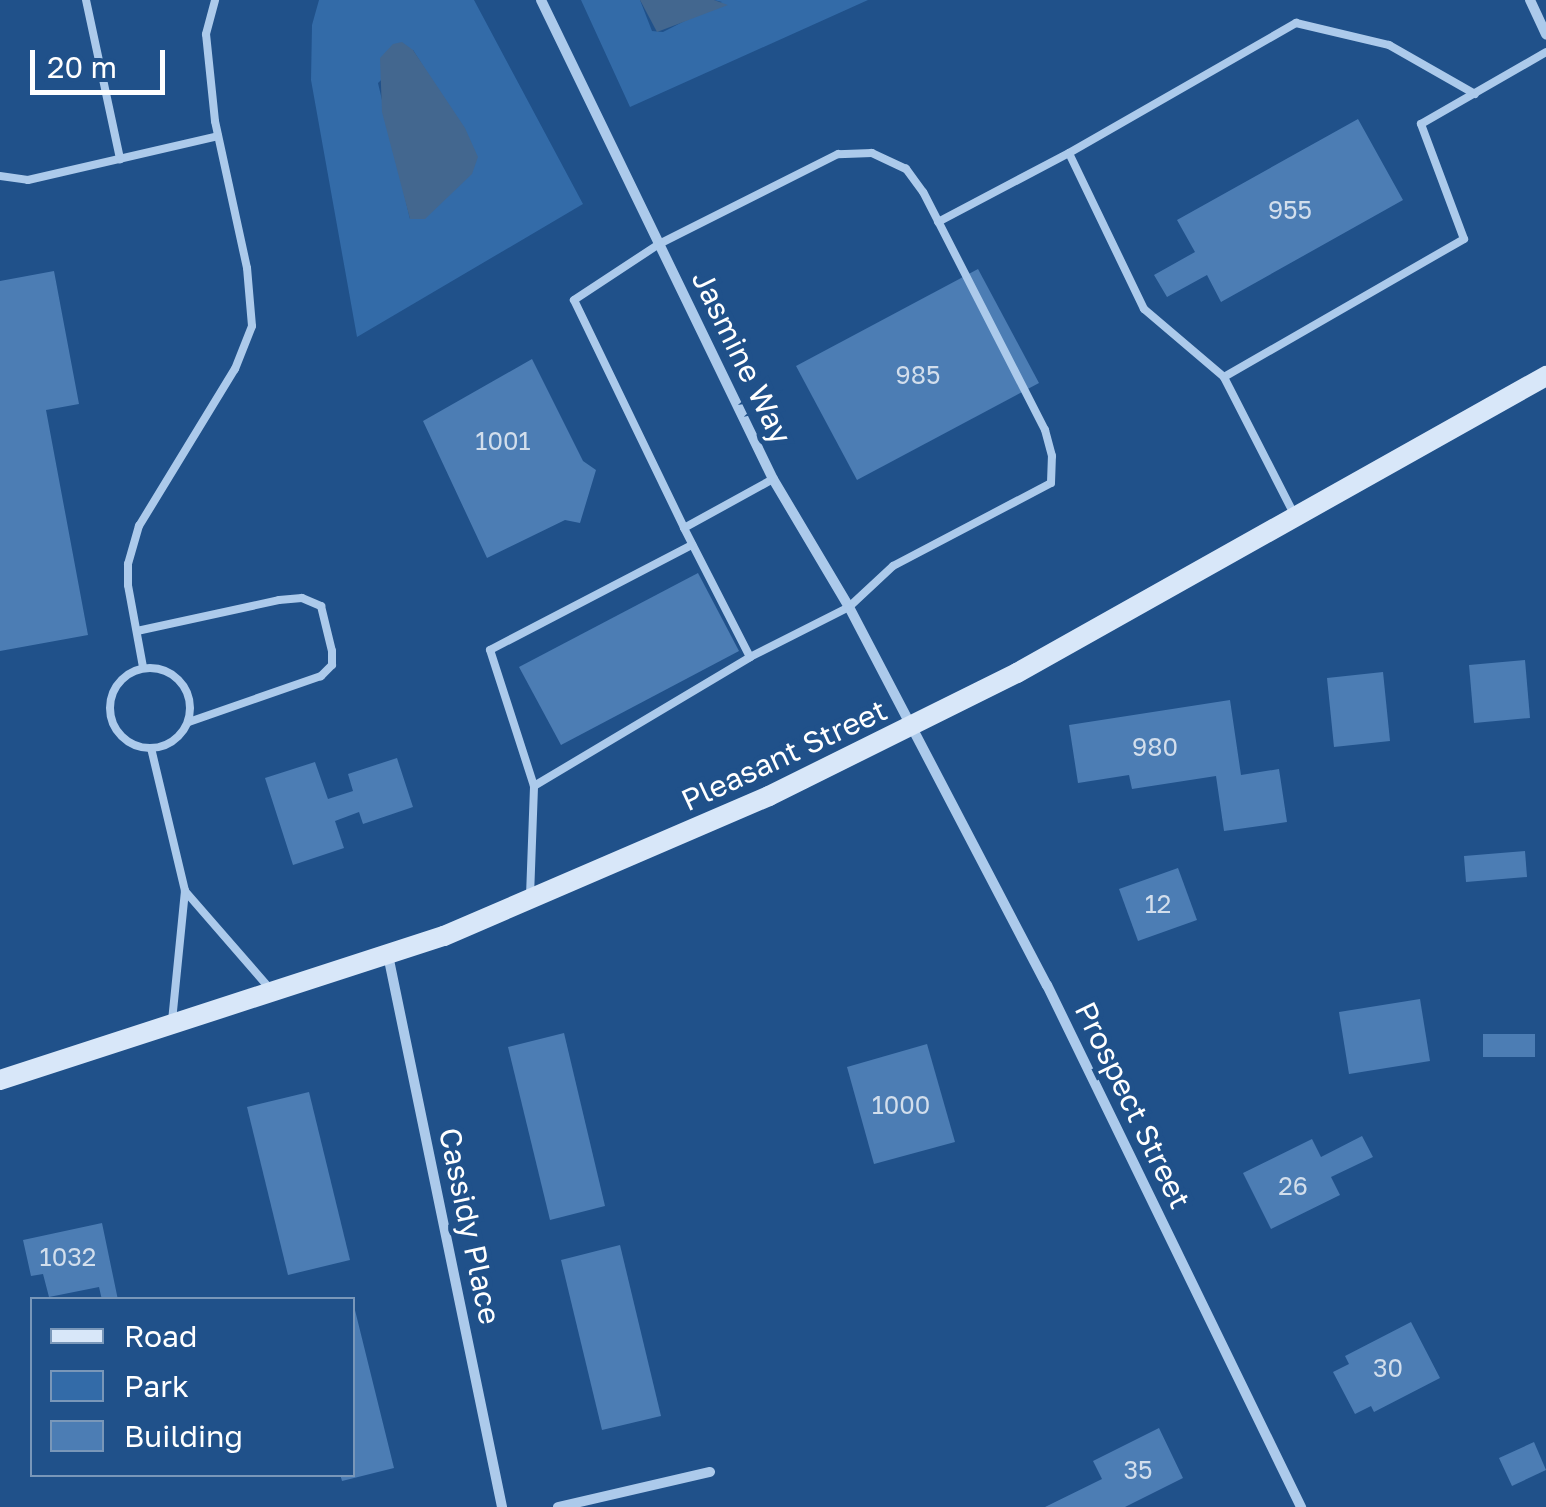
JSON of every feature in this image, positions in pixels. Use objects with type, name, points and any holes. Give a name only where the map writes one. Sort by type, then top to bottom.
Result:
[{"type":"main road","name":"Pleasant Street","points":[[0,1080],[388,956],[530,902],[911,728],[1546,376]]},
{"type":"street","name":"Jasmine Way","points":[[541,0],[773,479],[849,608],[911,728]]},
{"type":"street","points":[[1530,0],[1546,34]]},
{"type":"street","name":"Prospect Street","points":[[911,728],[1048,985],[1301,1507]]},
{"type":"street","name":"Cassidy Place","points":[[388,956],[502,1507]]},
{"type":"street","points":[[558,1507],[710,1472]]},
{"type":"lane","points":[[86,0],[120,159]]},
{"type":"lane","points":[[144,667],[128,564],[140,526],[235,369],[252,326],[247,268],[218,136],[206,34],[215,0]]},
{"type":"lane","points":[[938,222],[1069,154],[1296,22],[1389,45],[1475,94]]},
{"type":"lane","points":[[1224,378],[1464,239],[1420,124],[1546,52]]},
{"type":"lane","points":[[0,176],[28,180],[218,136]]},
{"type":"lane","points":[[534,786],[750,656],[849,608],[893,566],[1051,482],[1052,456],[1044,430],[938,222],[906,169],[872,154],[838,154],[659,244],[574,300],[750,656]]},
{"type":"lane","points":[[1069,154],[1144,309],[1224,378],[1296,517]]},
{"type":"lane","points":[[684,528],[773,479]]},
{"type":"lane","points":[[530,902],[534,786],[490,650],[692,545]]},
{"type":"lane","points":[[137,631],[279,600],[302,598],[321,606],[332,650],[332,665],[321,676],[188,722],[167,745],[151,748],[132,744],[116,730],[110,711],[113,692],[125,676],[144,667],[165,670],[182,682],[191,700],[188,722]]},
{"type":"lane","points":[[151,748],[185,891],[172,1026]]},
{"type":"lane","points":[[185,891],[274,993]]},
{"type":"green space","points":[[319,0],[474,0],[583,204],[357,337],[311,80],[312,25]],"holes":[[[413,50],[443,98],[410,219],[378,83]]]},
{"type":"green space","points":[[581,0],[640,0],[652,31],[663,32],[722,2],[714,0],[868,0],[630,107]]},
{"type":"shaded area","points":[[640,0],[714,0],[728,5],[657,32]]},
{"type":"shaded area","points":[[402,42],[413,50],[465,128],[478,157],[472,174],[425,219],[410,219],[382,112],[380,58],[393,44]]},
{"type":"building","points":[[1358,119],[1403,200],[1221,302],[1207,275],[1167,297],[1154,275],[1195,252],[1177,220]]},
{"type":"building","points":[[978,269],[1039,383],[857,480],[796,366]]},
{"type":"building","points":[[54,271],[79,404],[46,410],[88,635],[0,651],[0,281]]},
{"type":"building","points":[[532,359],[583,461],[596,470],[580,523],[565,520],[487,558],[423,421]]},
{"type":"building","points":[[698,573],[739,651],[561,745],[519,667]]},
{"type":"building","points":[[1525,660],[1530,718],[1474,723],[1469,665]]},
{"type":"building","points":[[1383,672],[1390,741],[1334,747],[1327,678]]},
{"type":"building","points":[[1230,700],[1241,775],[1279,769],[1287,822],[1224,831],[1216,776],[1132,789],[1129,775],[1078,783],[1069,725]]},
{"type":"building","points":[[397,758],[413,807],[363,824],[359,812],[335,821],[344,848],[293,865],[265,778],[315,762],[328,799],[353,791],[348,774]]},
{"type":"building","points":[[1525,851],[1527,877],[1466,882],[1464,856]]},
{"type":"building","points":[[1178,868],[1197,920],[1138,941],[1119,889]]},
{"type":"building","points":[[1420,999],[1430,1061],[1349,1074],[1339,1012]]},
{"type":"building","points":[[564,1033],[605,1206],[550,1220],[508,1047]]},
{"type":"building","points":[[1483,1034],[1535,1034],[1535,1057],[1483,1057]]},
{"type":"building","points":[[927,1044],[955,1142],[874,1164],[847,1067]]},
{"type":"building","points":[[309,1092],[350,1260],[288,1275],[247,1107]]},
{"type":"building","points":[[1362,1136],[1373,1157],[1331,1177],[1340,1195],[1271,1229],[1243,1173],[1312,1139],[1321,1157]]},
{"type":"building","points":[[102,1223],[117,1297],[101,1297],[99,1287],[49,1297],[43,1274],[31,1276],[23,1240]]},
{"type":"building","points":[[620,1245],[661,1416],[602,1430],[561,1260]]},
{"type":"building","points":[[355,1310],[394,1468],[342,1481],[341,1477],[355,1477]]},
{"type":"building","points":[[1411,1322],[1440,1378],[1374,1412],[1371,1406],[1355,1414],[1333,1372],[1349,1364],[1345,1356]]},
{"type":"building","points":[[1159,1428],[1183,1478],[1125,1507],[1045,1507],[1102,1479],[1093,1461]]},
{"type":"building","points":[[1534,1442],[1546,1470],[1512,1486],[1499,1458]]}]
